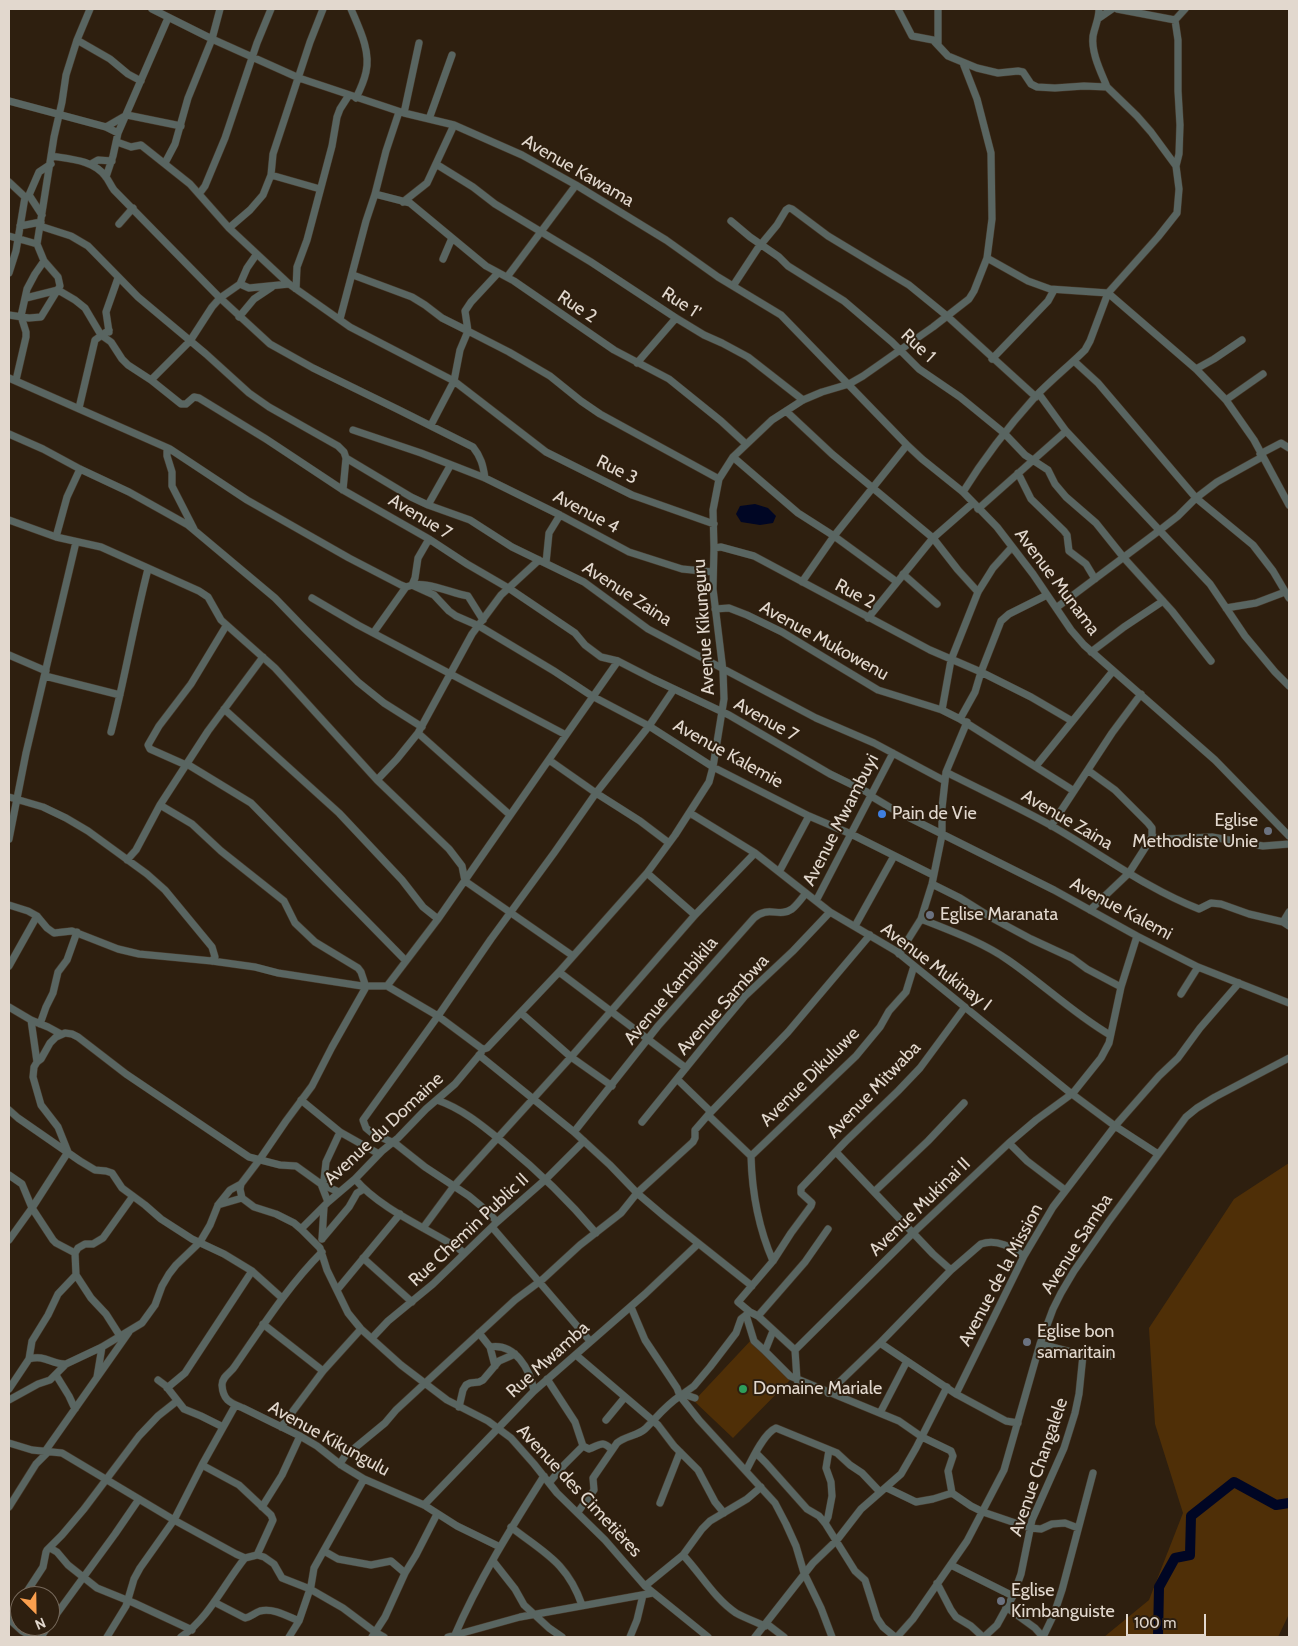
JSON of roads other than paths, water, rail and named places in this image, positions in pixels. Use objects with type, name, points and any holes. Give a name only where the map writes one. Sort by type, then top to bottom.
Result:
[{"type":"street","points":[[34,244],[41,221],[66,76],[77,40],[90,9]]},
{"type":"street","name":"Avenue Kawama","points":[[152,9],[161,11],[168,18],[299,78],[402,113],[454,125],[522,155],[576,185],[666,240],[733,286],[781,315],[849,384]]},
{"type":"street","points":[[165,163],[175,144],[193,84],[212,39],[220,9]]},
{"type":"street","points":[[199,194],[205,186],[225,138],[252,57],[271,9]]},
{"type":"street","points":[[229,228],[258,203],[263,195],[271,174],[273,154],[307,50],[323,9]]},
{"type":"street","points":[[296,289],[297,267],[307,240],[332,146],[337,117],[340,109],[353,97],[366,72],[365,47],[351,9]]},
{"type":"street","points":[[898,9],[912,36],[933,40],[948,56],[964,62],[998,73],[1022,72],[1031,84],[1037,87],[1107,87]]},
{"type":"street","points":[[938,9],[938,44]]},
{"type":"street","points":[[1099,9],[1099,18],[1093,35],[1093,42],[1094,51],[1107,87],[1151,132],[1176,166]]},
{"type":"street","points":[[1099,18],[1112,9]]},
{"type":"street","points":[[1117,9],[1175,20]]},
{"type":"street","points":[[1175,20],[1185,9]]},
{"type":"street","points":[[106,177],[112,161],[118,133],[168,18]]},
{"type":"street","points":[[963,492],[976,470],[1004,433],[1037,396],[1085,350],[1108,293],[1177,213],[1180,189],[1176,166],[1179,154],[1180,125],[1177,75],[1178,40],[1175,20]]},
{"type":"street","points":[[77,40],[110,59],[128,74],[141,81]]},
{"type":"street","points":[[340,319],[386,151],[402,113],[419,43]]},
{"type":"street","points":[[429,119],[452,55]]},
{"type":"street","name":"Avenue Kikunguru","points":[[481,1052],[521,1013],[647,873],[690,813],[709,782],[723,713],[724,699],[723,668],[715,609],[713,510],[719,479],[733,456],[772,420],[803,400],[849,384],[870,372],[969,299],[974,291],[987,258],[992,219],[991,153],[978,99],[964,62]]},
{"type":"street","points":[[9,101],[106,127],[118,133]]},
{"type":"street","points":[[127,114],[180,126]]},
{"type":"street","points":[[106,127],[118,122],[127,114]]},
{"type":"street","points":[[403,202],[426,183],[454,125]]},
{"type":"street","name":"Rue 3","points":[[117,142],[131,147],[141,145],[165,163],[190,184],[256,255],[289,284],[350,327],[454,381],[546,452],[632,495],[714,524]]},
{"type":"street","points":[[51,160],[91,164],[106,177],[114,190],[166,244],[270,344],[293,358],[473,447],[484,465],[485,478]]},
{"type":"street","points":[[9,273],[16,251],[27,196],[39,172],[51,160]]},
{"type":"street","points":[[91,164],[98,160],[112,161]]},
{"type":"street","name":"Rue 1'","points":[[436,164],[495,204],[591,262],[676,318],[704,335],[748,357],[803,400]]},
{"type":"street","points":[[271,174],[320,189]]},
{"type":"street","points":[[9,182],[27,196],[41,221]]},
{"type":"street","points":[[507,277],[576,185]]},
{"type":"street","name":"Rue 2","points":[[375,194],[414,206],[498,273],[507,277],[614,350],[669,379],[746,444]]},
{"type":"street","points":[[119,224],[133,208]]},
{"type":"street","points":[[733,286],[758,248],[789,208],[828,236],[909,285],[947,316],[992,359],[1037,396],[1066,431],[1210,584],[1245,636],[1274,672],[1289,686]]},
{"type":"street","points":[[20,226],[41,221]]},
{"type":"street","name":"Avenue Zaina","points":[[41,221],[88,246],[148,307],[249,393],[269,407],[338,446],[344,452],[346,458],[428,505],[470,520],[512,547],[584,582],[648,629],[816,718],[874,743],[945,781]]},
{"type":"street","name":"Rue 1","points":[[731,221],[788,266],[844,301],[919,369],[960,397],[1004,433],[1025,455],[1050,473],[1055,484],[1066,497],[1096,523],[1124,558],[1163,601],[1211,661]]},
{"type":"street","points":[[9,236],[34,244],[44,261],[58,277],[60,283],[58,290],[41,317],[29,318],[9,315]]},
{"type":"street","points":[[443,258],[452,238]]},
{"type":"street","points":[[16,251],[34,244]]},
{"type":"street","points":[[26,298],[58,290],[75,300],[85,308],[101,335],[111,342],[122,359],[151,380],[190,341],[220,298],[240,284],[247,268],[256,255]]},
{"type":"street","points":[[987,258],[1028,281],[1054,290],[1108,293],[1196,369],[1226,400],[1254,440],[1289,505]]},
{"type":"street","points":[[12,379],[26,337],[21,316],[31,281],[44,261]]},
{"type":"street","points":[[431,426],[454,381],[460,350],[468,331],[466,311],[471,302],[498,273]]},
{"type":"street","points":[[239,316],[254,299],[272,285],[279,275]]},
{"type":"street","points":[[353,275],[412,297],[442,318],[509,352],[550,376],[600,414],[719,479]]},
{"type":"street","points":[[111,342],[106,312],[118,278]]},
{"type":"street","points":[[240,284],[249,288],[289,284]]},
{"type":"street","points":[[992,359],[1048,301],[1054,290]]},
{"type":"street","points":[[637,362],[676,318]]},
{"type":"street","points":[[79,408],[94,343],[97,338],[109,330]]},
{"type":"street","points":[[1196,369],[1242,340]]},
{"type":"street","points":[[1074,361],[1098,383],[1196,498],[1253,545],[1274,572],[1287,595],[1226,608]]},
{"type":"street","points":[[1226,400],[1263,374]]},
{"type":"street","name":"Avenue Kalemie","points":[[12,379],[170,449],[229,489],[348,558],[409,586],[434,595],[456,616],[481,623],[592,696],[649,726],[713,767],[809,816],[851,834],[933,875]]},
{"type":"street","name":"Avenue 7","points":[[151,380],[181,404],[186,404],[194,397],[199,398],[274,444],[343,490],[510,589],[574,633],[601,657],[618,661],[752,728],[830,774],[867,792],[896,812],[942,835]]},
{"type":"street","name":"Avenue Munama","points":[[849,384],[907,445],[963,492],[997,527],[1071,630],[1091,652],[1221,766],[1289,836]]},
{"type":"street","points":[[786,411],[832,454],[933,538],[978,592]]},
{"type":"street","name":"Avenue 4","points":[[353,430],[421,453],[450,466],[485,478],[629,552],[682,569],[713,572]]},
{"type":"street","points":[[978,509],[1066,431]]},
{"type":"street","points":[[9,434],[43,449],[146,502],[195,531],[275,598],[358,682],[420,730],[510,814]]},
{"type":"street","points":[[1056,608],[1178,516],[1196,498],[1217,482],[1281,443],[1289,448]]},
{"type":"street","points":[[802,582],[834,536],[907,445]]},
{"type":"street","points":[[167,448],[167,456],[172,472],[172,486],[195,531]]},
{"type":"street","name":"Rue 2","points":[[733,456],[798,513],[834,536],[897,582]]},
{"type":"street","points":[[343,490],[346,458]]},
{"type":"street","points":[[428,505],[450,466]]},
{"type":"street","points":[[56,537],[67,497],[80,469]]},
{"type":"street","points":[[1018,473],[1031,499],[1064,531],[1067,535],[1069,551],[1086,564],[1095,579]]},
{"type":"street","points":[[868,618],[933,538],[973,503]]},
{"type":"street","points":[[546,564],[549,533],[560,515]]},
{"type":"street","points":[[9,520],[56,537],[101,547],[199,591],[208,597],[217,616],[226,626],[264,657],[377,780],[449,849],[462,866],[465,881],[573,956]]},
{"type":"street","points":[[374,632],[415,578],[418,558],[428,539]]},
{"type":"street","points":[[9,839],[76,542]]},
{"type":"street","name":"Rue 2","points":[[714,548],[721,547],[754,556],[868,618],[951,660],[981,672],[1031,697],[1072,721]]},
{"type":"street","points":[[942,710],[951,660],[978,592],[993,568],[1012,547]]},
{"type":"street","points":[[377,780],[398,759],[420,730],[472,634],[501,595],[510,589],[539,560]]},
{"type":"street","points":[[111,732],[136,615],[148,569]]},
{"type":"street","points":[[903,574],[936,604]]},
{"type":"street","points":[[409,586],[434,586],[468,596],[481,623]]},
{"type":"street","points":[[899,954],[921,919],[932,884],[942,835],[942,808],[946,772],[991,644],[1005,616],[1047,595]]},
{"type":"street","points":[[312,598],[358,625],[566,735]]},
{"type":"street","points":[[1091,652],[1163,601]]},
{"type":"street","name":"Avenue Mukowenu","points":[[715,609],[729,608],[747,615],[782,632],[878,690],[942,710],[964,721],[1074,791]]},
{"type":"street","points":[[226,626],[194,678],[159,726],[148,745],[150,749],[186,764],[251,803],[406,961]]},
{"type":"street","points":[[9,656],[45,673],[120,695]]},
{"type":"street","points":[[127,860],[143,837],[160,805],[186,764],[224,709],[264,657]]},
{"type":"street","points":[[387,986],[438,919],[618,661]]},
{"type":"street","points":[[1036,766],[1113,670]]},
{"type":"street","points":[[590,1342],[540,1282],[487,1211],[392,1143],[372,1133],[366,1128],[363,1120],[596,793],[649,726],[674,689]]},
{"type":"street","points":[[1052,826],[1112,733],[1141,694]]},
{"type":"street","points":[[224,709],[339,813],[402,880],[423,907],[438,919]]},
{"type":"street","name":"Avenue Mwambuyi","points":[[816,902],[893,753]]},
{"type":"street","points":[[549,760],[640,821],[669,843]]},
{"type":"street","points":[[1089,771],[1115,790],[1152,828],[1152,837],[1129,873],[1090,910]]},
{"type":"street","name":"Avenue Zaina","points":[[946,772],[1052,826],[1129,873],[1199,909],[1211,903],[1221,904],[1286,924]]},
{"type":"street","points":[[9,796],[43,807],[66,818],[88,831],[157,882],[209,943],[215,957],[212,961]]},
{"type":"street","points":[[29,1359],[38,1357],[61,1365],[66,1364],[102,1347],[142,1324],[152,1311],[169,1274],[200,1242],[210,1225],[218,1205],[230,1190],[241,1184],[319,1074],[366,986],[358,968],[315,942],[303,932],[292,919],[284,901],[221,851],[192,824],[160,805]]},
{"type":"street","name":"Avenue Mukinay I","points":[[690,813],[755,853],[830,912],[899,954],[1072,1093],[1115,1126],[1158,1154]]},
{"type":"street","points":[[780,872],[809,816]]},
{"type":"street","name":"Avenue Kalemi","points":[[942,835],[1045,886],[1198,967],[1289,1003]]},
{"type":"street","points":[[1152,837],[1165,839],[1212,837],[1263,846],[1289,844]]},
{"type":"street","points":[[422,1228],[454,1186],[571,1057],[610,1010],[695,915],[755,853]]},
{"type":"street","points":[[854,926],[894,856]]},
{"type":"street","points":[[647,873],[695,915]]},
{"type":"street","points":[[932,884],[1023,935],[1061,952],[1121,988]]},
{"type":"street","name":"Avenue Kambikila","points":[[574,1132],[648,1039],[754,918],[765,911],[784,912],[793,908],[806,894]]},
{"type":"street","points":[[9,905],[37,916],[54,933],[77,932],[118,949],[139,954],[255,967],[278,973],[366,986],[387,986],[438,1016],[481,1052],[532,1100],[574,1132],[637,1193],[752,1286]]},
{"type":"street","name":"Avenue Sambwa","points":[[642,1122],[746,996],[830,912]]},
{"type":"street","points":[[1286,924],[1289,912]]},
{"type":"street","points":[[9,966],[37,916]]},
{"type":"street","points":[[921,919],[986,946],[1007,959],[1091,1024],[1110,1036]]},
{"type":"street","points":[[40,1024],[53,993],[56,975],[67,960],[77,932]]},
{"type":"street","points":[[341,1465],[344,1456],[385,1422],[515,1300],[540,1282],[580,1245],[621,1213],[637,1193],[693,1142],[695,1130],[788,1032],[870,935]]},
{"type":"street","name":"Avenue Mukinai II","points":[[795,1350],[913,1233],[1009,1143],[1072,1093],[1100,1058],[1109,1043],[1121,988],[1137,936]]},
{"type":"street","name":"Avenue Dikuluwe","points":[[751,1156],[856,1056],[880,1027],[889,1012],[903,997],[914,966]]},
{"type":"street","points":[[1180,994],[1198,967]]},
{"type":"street","points":[[559,972],[686,1068]]},
{"type":"street","name":"Avenue de la Mission","points":[[956,1394],[1008,1292],[1024,1256],[1053,1206],[1115,1126],[1159,1076],[1178,1058],[1200,1028],[1238,983]]},
{"type":"street","points":[[9,1007],[61,1034],[72,1034],[126,1074],[248,1157],[280,1165],[296,1166],[321,1184],[339,1192]]},
{"type":"street","name":"Avenue Mitwaba","points":[[773,1261],[790,1233],[811,1206],[811,1201],[800,1190],[920,1068],[965,1007]]},
{"type":"street","points":[[521,1013],[571,1057],[612,1086]]},
{"type":"street","points":[[31,1020],[37,1062]]},
{"type":"street","points":[[61,1034],[50,1043],[45,1053],[37,1062],[33,1072],[33,1082],[41,1105],[58,1127],[68,1152]]},
{"type":"street","name":"Avenue du Domaine","points":[[301,1229],[455,1084],[481,1052]]},
{"type":"street","name":"Avenue Samba","points":[[896,1637],[913,1619],[951,1565],[983,1512],[1004,1470],[1040,1344],[1053,1309],[1074,1271],[1186,1117],[1197,1108],[1289,1058]]},
{"type":"street","points":[[677,1079],[751,1156],[755,1210],[773,1261],[738,1302],[748,1314],[754,1341],[790,1376],[797,1380],[899,1421],[922,1437],[951,1451],[954,1456],[948,1471],[952,1494],[971,1506],[1030,1528],[1040,1529],[1052,1524],[1065,1523],[1078,1528]]},
{"type":"street","points":[[301,1100],[340,1132],[379,1154]]},
{"type":"street","points":[[437,1100],[463,1111],[498,1138],[546,1179],[596,1233]]},
{"type":"street","points":[[875,1192],[964,1103]]},
{"type":"street","points":[[9,1112],[95,1170],[112,1173],[122,1188],[161,1219],[252,1271],[282,1298]]},
{"type":"street","points":[[107,1637],[128,1601],[134,1579],[140,1568],[174,1520],[235,1406],[226,1398],[222,1384],[223,1379],[233,1370],[282,1298],[321,1250],[326,1205],[321,1184],[324,1180],[328,1156],[340,1132]]},
{"type":"street","name":"Rue Chemin Public II","points":[[372,1338],[388,1321],[433,1284],[495,1224],[546,1179],[584,1141]]},
{"type":"street","points":[[1009,1143],[1027,1161],[1065,1190]]},
{"type":"street","points":[[9,1240],[68,1152]]},
{"type":"street","points":[[836,1152],[933,1254],[951,1270]]},
{"type":"street","points":[[248,1157],[253,1168]]},
{"type":"street","points":[[9,1175],[22,1184],[32,1208],[56,1243],[75,1253]]},
{"type":"street","points":[[355,1179],[364,1189],[400,1214],[464,1253]]},
{"type":"street","points":[[241,1184],[242,1198],[254,1207],[276,1214],[294,1223],[321,1250]]},
{"type":"street","points":[[322,1239],[349,1207],[357,1193],[364,1189]]},
{"type":"street","points":[[120,1336],[106,1314],[91,1298],[76,1275],[75,1253],[78,1248],[85,1244],[93,1244],[102,1238],[133,1196]]},
{"type":"street","points":[[218,1205],[242,1198]]},
{"type":"street","points":[[337,1290],[400,1214]]},
{"type":"street","points":[[758,1316],[795,1274],[828,1229]]},
{"type":"street","points":[[828,1393],[951,1270],[981,1244],[987,1242],[1012,1247],[1024,1256]]},
{"type":"street","name":"Rue Mwamba","points":[[424,1505],[534,1391],[631,1307],[698,1244]]},
{"type":"street","name":"Avenue des Cimetières","points":[[321,1250],[326,1267],[349,1316],[401,1365],[425,1383],[459,1407],[498,1427],[517,1444],[557,1493],[605,1540],[645,1586],[708,1637]]},
{"type":"street","points":[[363,1258],[412,1302]]},
{"type":"street","points":[[313,1261],[326,1267]]},
{"type":"street","points":[[167,1388],[185,1373],[252,1271]]},
{"type":"street","points":[[9,1389],[29,1359],[32,1341],[58,1294],[76,1275]]},
{"type":"street","points":[[631,1307],[645,1340],[699,1420],[775,1503],[796,1546],[804,1573],[821,1608],[832,1637]]},
{"type":"street","points":[[748,1314],[758,1316],[795,1350],[797,1380]]},
{"type":"street","points":[[578,1512],[594,1490],[593,1478],[612,1449],[622,1439],[638,1434],[645,1429],[652,1420],[694,1386],[736,1333],[741,1320],[748,1314]]},
{"type":"street","points":[[263,1324],[323,1371]]},
{"type":"street","points":[[280,1427],[323,1371],[362,1329]]},
{"type":"street","points":[[765,1351],[773,1331]]},
{"type":"street","points":[[9,1507],[36,1464],[48,1451],[129,1332]]},
{"type":"street","points":[[479,1333],[490,1347],[495,1366]]},
{"type":"street","points":[[880,1342],[956,1394],[1006,1421],[1018,1423]]},
{"type":"street","points":[[1040,1344],[1083,1355],[1112,1356]]},
{"type":"street","points":[[490,1347],[501,1346],[515,1354],[529,1374],[534,1391]]},
{"type":"street","points":[[96,1379],[102,1347]]},
{"type":"street","points":[[459,1407],[466,1385],[483,1380],[499,1361],[515,1354]]},
{"type":"street","points":[[576,1355],[663,1430],[674,1446],[698,1470],[715,1502],[724,1513]]},
{"type":"street","name":"Avenue Changalele","points":[[984,1637],[997,1625],[1013,1596],[1021,1574],[1030,1528],[1064,1448],[1075,1413],[1080,1394],[1083,1355]]},
{"type":"street","points":[[880,1413],[907,1361]]},
{"type":"street","points":[[9,1400],[38,1384],[50,1380],[66,1364]]},
{"type":"street","points":[[56,1375],[75,1409]]},
{"type":"street","points":[[547,1379],[575,1422],[583,1446],[589,1449],[606,1444],[612,1449]]},
{"type":"street","points":[[158,1380],[188,1412],[223,1427]]},
{"type":"street","points":[[755,1637],[812,1563],[837,1540],[861,1509],[901,1474],[947,1387]]},
{"type":"street","points":[[682,1395],[695,1398]]},
{"type":"street","points":[[606,1420],[625,1397]]},
{"type":"street","points":[[31,1586],[43,1567],[46,1552],[84,1509],[139,1436],[158,1416],[177,1402]]},
{"type":"street","name":"Avenue Kikungulu","points":[[235,1406],[243,1408],[300,1436],[364,1479],[424,1505],[456,1526],[500,1547]]},
{"type":"street","points":[[746,1471],[773,1428],[776,1428],[837,1453],[850,1466],[883,1490],[916,1502],[933,1500],[952,1494]]},
{"type":"street","points":[[262,1506],[282,1475],[300,1436]]},
{"type":"street","points":[[9,1443],[32,1450],[62,1453],[222,1547],[245,1558],[257,1555],[274,1564],[282,1578],[310,1589],[343,1608],[374,1635],[384,1637]]},
{"type":"street","points":[[549,1483],[564,1464],[583,1446]]},
{"type":"street","points":[[826,1523],[832,1496],[831,1482],[826,1468],[829,1450]]},
{"type":"street","points":[[660,1503],[680,1452]]},
{"type":"street","points":[[756,1453],[807,1509],[826,1523],[855,1571],[864,1580],[877,1618],[883,1627],[896,1637]]},
{"type":"street","points":[[202,1465],[234,1482],[271,1514],[272,1520],[257,1555]]},
{"type":"street","points":[[1006,1607],[1035,1628],[1043,1637],[1054,1614],[1073,1555],[1078,1528],[1093,1473]]},
{"type":"street","points":[[452,1637],[511,1527],[544,1476]]},
{"type":"street","points":[[289,1637],[299,1621],[310,1589],[312,1572],[364,1479]]},
{"type":"street","points":[[645,1586],[683,1555],[710,1521],[747,1499],[761,1487]]},
{"type":"street","points":[[60,1610],[138,1499]]},
{"type":"street","points":[[374,1635],[437,1514]]},
{"type":"street","points":[[511,1527],[550,1555],[562,1567],[573,1583],[582,1605]]},
{"type":"street","points":[[50,1548],[97,1588],[192,1630]]},
{"type":"street","points":[[324,1551],[338,1559],[371,1565],[391,1561],[405,1573]]},
{"type":"street","points":[[683,1555],[709,1587],[736,1613],[766,1625],[784,1637]]},
{"type":"street","points":[[188,1637],[245,1558]]},
{"type":"street","points":[[493,1562],[515,1589],[524,1605],[562,1637]]},
{"type":"street","points":[[951,1565],[1013,1596]]},
{"type":"street","points":[[938,1583],[950,1610],[956,1618],[971,1626],[984,1637]]},
{"type":"street","points":[[452,1637],[472,1634],[520,1617],[653,1593]]},
{"type":"street","points":[[630,1637],[637,1620],[643,1595]]},
{"type":"street","points":[[214,1602],[242,1617],[248,1618],[266,1610],[275,1611],[299,1621]]},
{"type":"street","points":[[9,1617],[32,1637]]},
{"type":"street","points":[[181,1637],[192,1630]]},
{"type":"water","points":[[755,504],[768,508],[776,516],[773,523],[760,525],[741,522],[736,514],[740,506]]},
{"type":"waterway","points":[[1158,1637],[1159,1587],[1175,1558],[1190,1555],[1191,1516],[1234,1482],[1276,1505],[1289,1503]]},
{"type":"place","name":"Pain de Vie","points":[[882,814]]},
{"type":"place","name":"Eglise Methodiste Unie","points":[[1268,831]]},
{"type":"place","name":"Eglise Maranata","points":[[930,915]]},
{"type":"place","name":"Eglise bon samaritain","points":[[1027,1342]]},
{"type":"place","name":"Domaine Mariale","points":[[743,1389]]},
{"type":"place","name":"Eglise Kimbanguiste","points":[[1001,1601]]}]
